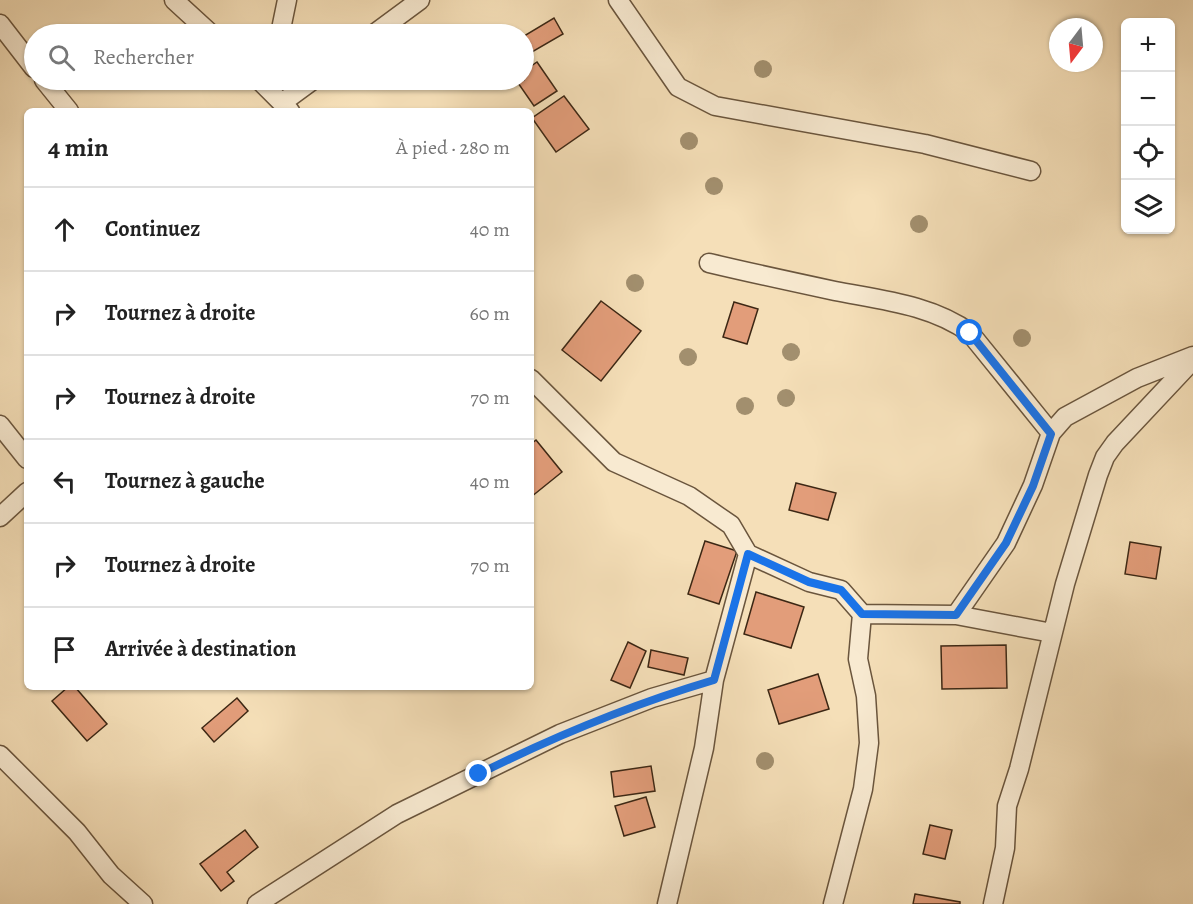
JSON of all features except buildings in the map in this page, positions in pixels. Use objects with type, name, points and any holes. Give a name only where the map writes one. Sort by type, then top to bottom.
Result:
[{"type":"street","points":[[174,0],[200,24]]},
{"type":"street","points":[[282,24],[287,0]]},
{"type":"street","points":[[388,24],[420,0]]},
{"type":"street","points":[[618,0],[647,46],[678,87],[715,106],[925,144],[1031,171]]},
{"type":"street","points":[[0,24],[24,55]]},
{"type":"street","points":[[52,90],[67,108]]},
{"type":"street","points":[[709,263],[888,301],[938,314],[955,322],[970,333],[1051,434]]},
{"type":"street","points":[[956,615],[1006,543],[1033,486],[1051,434],[1065,417],[1137,378],[1193,358]]},
{"type":"street","points":[[993,904],[1005,848],[1007,806],[1019,769],[1052,633],[1105,457],[1193,358]]},
{"type":"street","points":[[534,382],[614,462],[689,496],[731,525],[748,554],[809,582],[841,590],[862,614],[858,659],[866,696],[869,743],[863,789],[833,904]]},
{"type":"street","points":[[0,425],[24,455]]},
{"type":"street","points":[[0,517],[24,495]]},
{"type":"street","points":[[667,904],[704,748],[714,680],[748,554]]},
{"type":"street","points":[[862,614],[956,615],[1052,633]]},
{"type":"street","points":[[257,904],[397,814],[560,734],[652,698],[714,680]]},
{"type":"street","points":[[0,755],[77,832],[111,875],[143,904]]},
{"type":"route","points":[[479,774],[560,734],[652,698],[714,680],[748,554],[809,582],[841,590],[862,614],[956,615],[1006,543],[1033,486],[1051,434],[970,333]]}]
